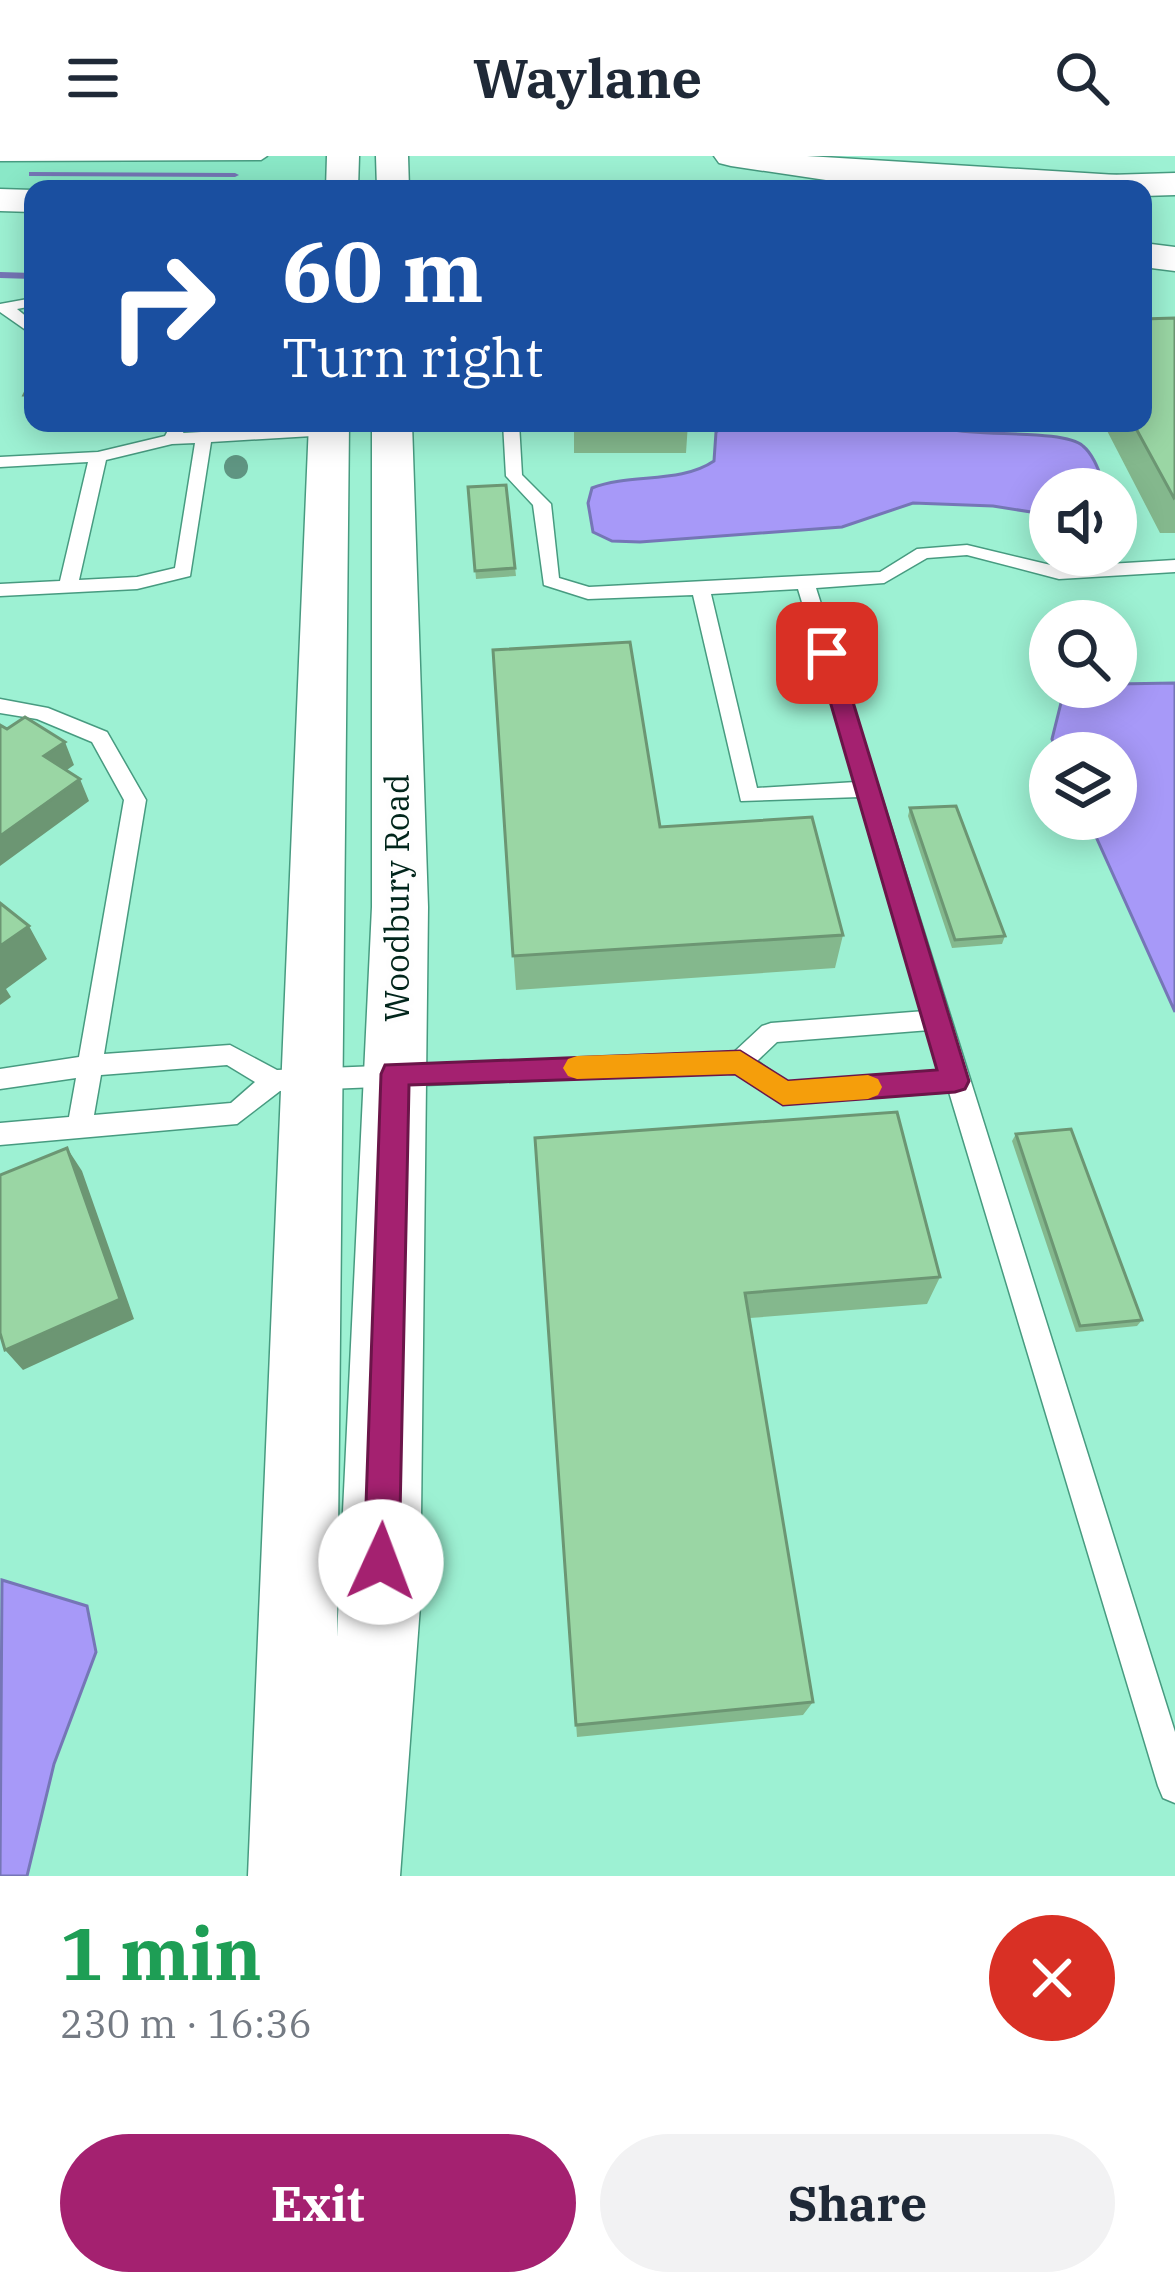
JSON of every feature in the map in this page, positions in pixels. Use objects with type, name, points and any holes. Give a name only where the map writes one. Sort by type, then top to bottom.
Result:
[{"type":"highway","points":[[730,156],[846,172],[1001,180]]},
{"type":"street","points":[[292,1876],[292,1079],[329,432]]},
{"type":"street","name":"Woodbury Road","points":[[356,1876],[380,1606],[400,907],[392,432]]},
{"type":"lane","points":[[0,158],[261,156]]},
{"type":"lane","points":[[0,462],[98,457],[173,432]]},
{"type":"lane","points":[[182,432],[204,436],[254,432]]},
{"type":"lane","points":[[512,432],[514,476],[542,504],[550,581],[588,593],[884,577],[922,553],[967,550],[1059,573],[1175,566]]},
{"type":"lane","points":[[0,590],[137,583],[184,572],[204,436]]},
{"type":"lane","points":[[68,586],[98,457]]},
{"type":"lane","points":[[805,583],[1175,1786]]},
{"type":"lane","points":[[701,590],[748,796],[869,789]]},
{"type":"lane","points":[[0,706],[54,718],[100,737],[135,800],[80,1125]]},
{"type":"lane","points":[[740,1062],[771,1033],[937,1020]]},
{"type":"lane","points":[[0,1079],[91,1065],[230,1055],[292,1079],[740,1062],[783,1093],[955,1081]]},
{"type":"lane","points":[[0,1135],[237,1113],[292,1079]]},
{"type":"shaded area","points":[[0,156],[333,156],[332,180],[24,180],[24,194],[0,194]]},
{"type":"shaded area","points":[[716,432],[982,432],[1073,441],[1087,450],[1098,468],[1029,468],[1029,512],[913,503],[842,527],[640,542],[612,541],[593,532],[588,503],[592,488],[701,468],[714,461]]},
{"type":"shaded area","points":[[1175,683],[1175,1012],[1097,840],[1137,840],[1137,732],[1054,732],[1060,708],[1137,708],[1137,684]]},
{"type":"shaded area","points":[[2,1580],[87,1606],[96,1652],[54,1764],[27,1876],[0,1876]]},
{"type":"building","points":[[1175,318],[1174,498],[1138,432],[1152,432],[1152,319]]},
{"type":"building","points":[[506,485],[515,568],[475,571],[468,487]]},
{"type":"building","points":[[630,642],[660,827],[812,817],[843,935],[513,956],[493,650]]},
{"type":"building","points":[[25,717],[65,742],[44,756],[80,779],[0,836],[0,725],[7,729]]},
{"type":"building","points":[[956,806],[1005,936],[955,940],[910,808]]},
{"type":"building","points":[[0,903],[29,926],[0,946]]},
{"type":"building","points":[[897,1112],[940,1277],[745,1293],[813,1702],[576,1725],[535,1138]]},
{"type":"building","points":[[1071,1129],[1142,1320],[1080,1326],[1016,1134]]},
{"type":"building","points":[[67,1148],[120,1299],[5,1350],[0,1333],[0,1175]]},
{"type":"waterway","points":[[32,174],[235,175]]},
{"type":"waterway","points":[[0,275],[24,276]]},
{"type":"slow traffic","points":[[577,1068],[740,1062],[783,1093],[868,1087]]},
{"type":"route","points":[[381,1562],[395,1074],[740,1062],[783,1093],[955,1081],[827,653]]}]
